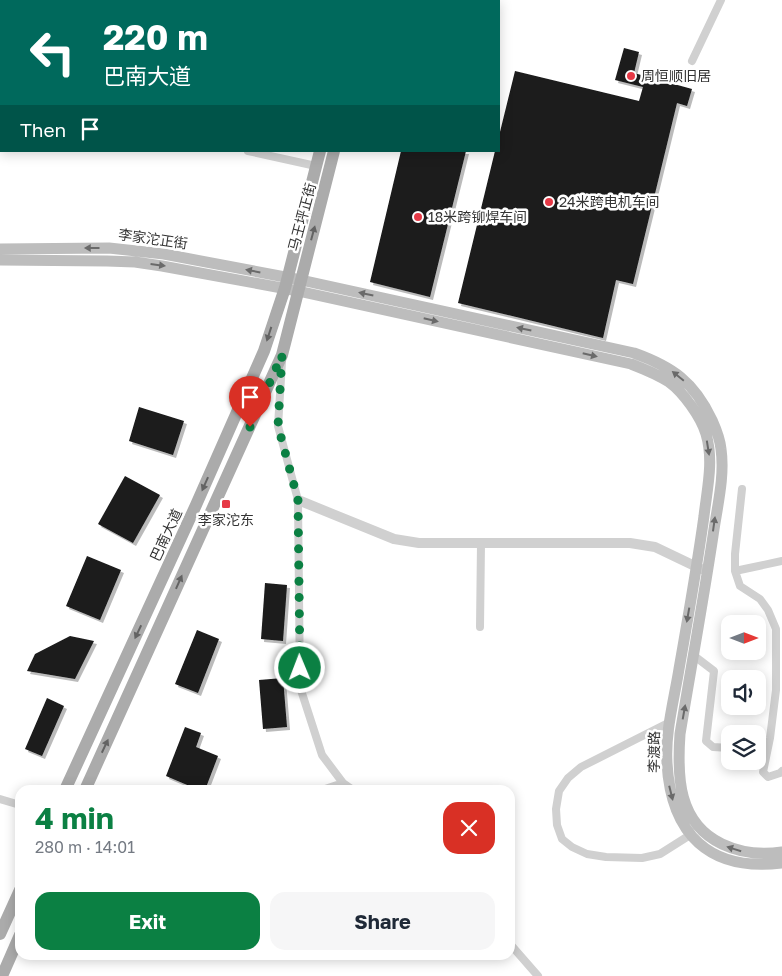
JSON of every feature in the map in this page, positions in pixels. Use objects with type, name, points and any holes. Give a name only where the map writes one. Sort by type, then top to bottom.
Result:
[{"type":"main road","name":"马王坪正街","points":[[286,283],[320,152]]},
{"type":"main road","name":"马王坪正街","points":[[299,285],[334,152]]},
{"type":"main road","name":"李家沱正街","points":[[0,249],[109,248],[136,250],[164,254],[286,283]]},
{"type":"main road","name":"李家沱正街","points":[[0,260],[135,262],[299,285]]},
{"type":"main road","name":"巴南大道","points":[[67,785],[192,514],[264,351],[286,283]]},
{"type":"main road","points":[[87,785],[282,355],[299,285]]},
{"type":"main road","name":"李渡路","points":[[299,285],[631,364],[654,373],[670,383],[684,397],[705,431],[710,450],[710,470],[697,567],[670,722],[667,761],[670,791],[679,818],[690,835],[708,850],[728,861],[748,864],[782,863]]},
{"type":"main road","name":"李渡路","points":[[299,285],[634,353],[669,368],[684,380],[697,395],[707,410],[716,430],[721,448],[722,472],[680,734],[678,760],[681,788],[688,810],[698,828],[713,840],[733,849],[752,853],[772,854],[782,852]]},
{"type":"main road","points":[[0,934],[15,901]]},
{"type":"main road","points":[[2,976],[15,946]]},
{"type":"street","points":[[692,61],[721,0]]},
{"type":"street","points":[[253,152],[316,166]]},
{"type":"street","points":[[282,355],[278,426],[298,500],[300,687],[322,755],[346,785]]},
{"type":"street","points":[[742,490],[735,571],[740,586],[760,599],[768,610],[776,629],[776,690],[770,738],[763,772],[768,777],[782,771]]},
{"type":"street","points":[[298,500],[394,539],[419,543],[630,543],[655,547],[707,573]]},
{"type":"street","points":[[480,627],[481,543]]},
{"type":"street","points":[[735,571],[782,561]]},
{"type":"street","points":[[693,655],[714,671],[706,741],[713,747],[721,747]]},
{"type":"street","points":[[670,722],[581,767],[568,778],[559,791],[556,808],[557,825],[562,839],[572,847],[588,854],[606,857],[642,858],[660,854],[690,835]]},
{"type":"street","points":[[337,785],[343,783]]},
{"type":"street","points":[[0,798],[15,803]]},
{"type":"street","points":[[515,950],[538,976]]},
{"type":"building","points":[[624,48],[639,52],[634,73],[692,89],[687,106],[677,103],[633,284],[616,280],[603,338],[458,303],[495,152],[500,152],[500,132],[515,71],[639,101],[643,87],[615,80]]},
{"type":"building","name":"18米跨铆焊车间","points":[[401,152],[466,152],[430,297],[370,282]]},
{"type":"building","points":[[139,407],[184,421],[173,455],[129,441]]},
{"type":"building","points":[[125,476],[160,495],[133,543],[98,524]]},
{"type":"building","points":[[87,556],[121,570],[100,620],[66,606]]},
{"type":"building","points":[[265,583],[287,585],[283,641],[261,639]]},
{"type":"building","points":[[197,630],[219,639],[198,693],[175,684]]},
{"type":"building","points":[[70,636],[94,641],[75,679],[27,671],[35,654]]},
{"type":"building","points":[[283,678],[287,727],[263,729],[259,680]]},
{"type":"building","points":[[47,698],[64,706],[42,756],[25,749]]},
{"type":"building","points":[[185,727],[201,733],[196,747],[218,756],[207,785],[187,785],[166,776]]},
{"type":"place","name":"周恒顺旧居","points":[[631,76]]},
{"type":"place","name":"24米跨电机车间","points":[[549,202]]},
{"type":"place","name":"18米跨铆焊车间","points":[[418,217]]},
{"type":"place","name":"李家沱东","points":[[226,504]]},
{"type":"route","points":[[250,427],[282,355],[278,426],[298,500],[300,668]]}]
